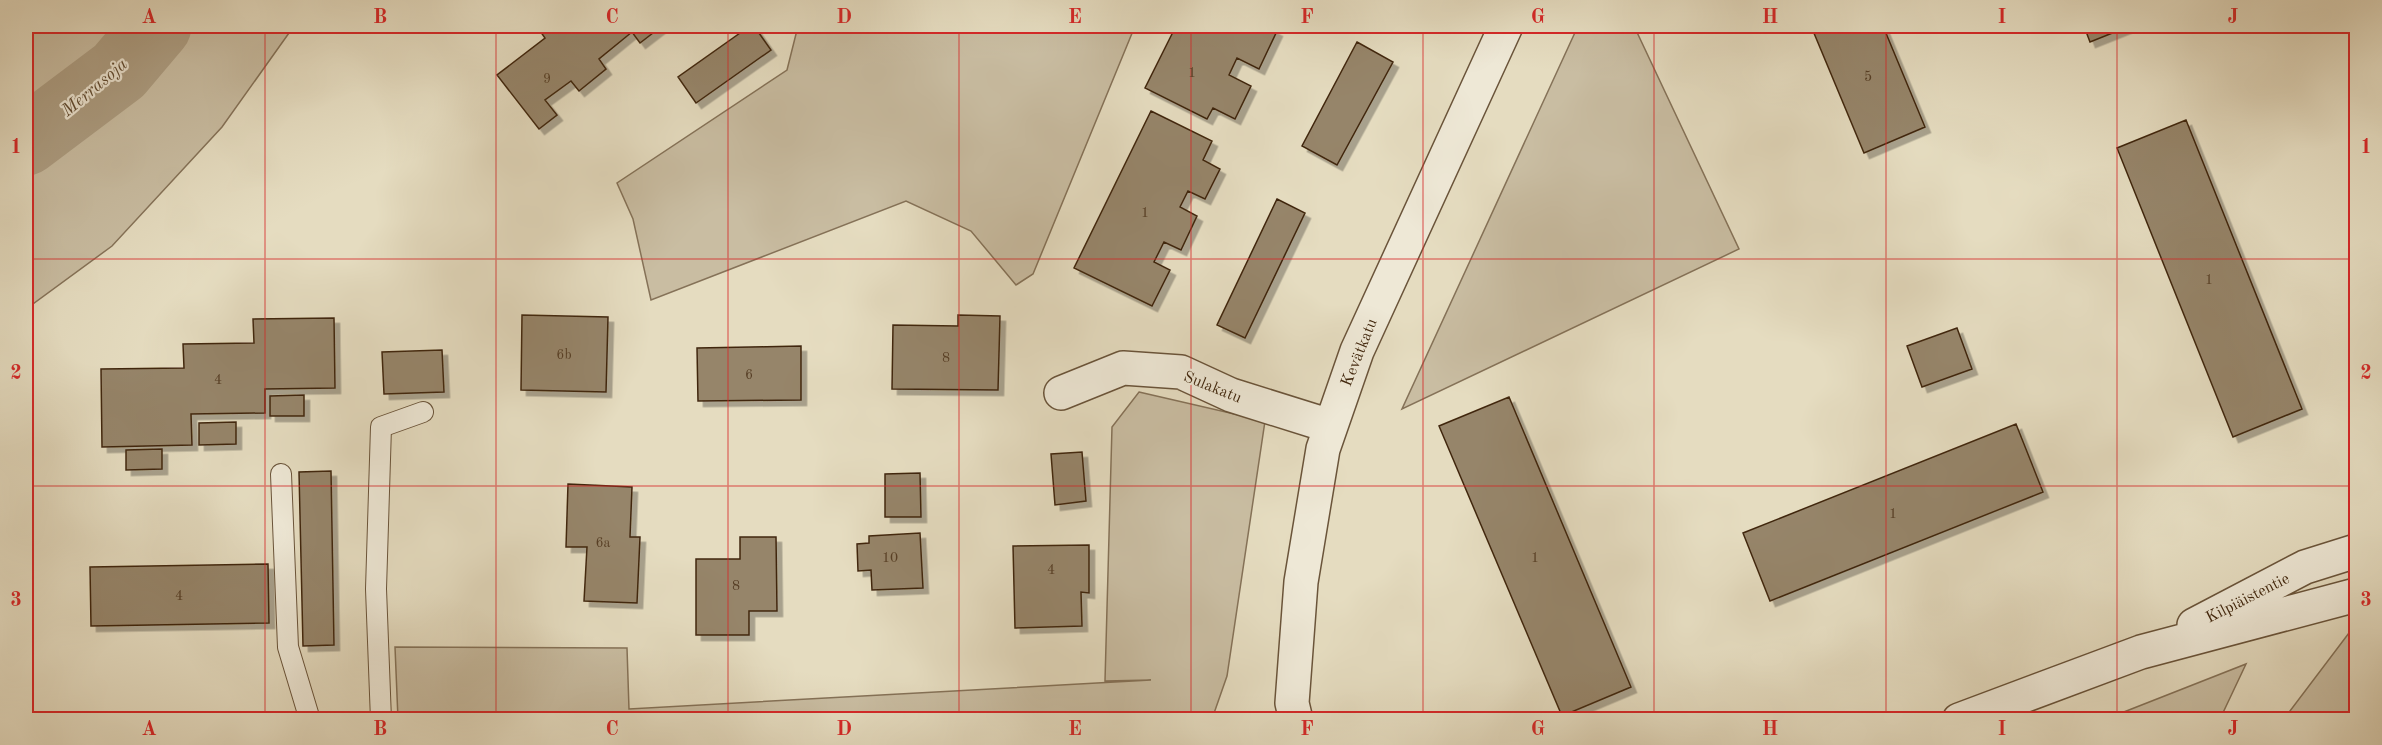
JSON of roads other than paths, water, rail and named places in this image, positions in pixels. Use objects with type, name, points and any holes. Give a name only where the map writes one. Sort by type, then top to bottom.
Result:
[{"type":"street","name":"Kevätkatu","points":[[1290,714],[1301,582],[1323,449],[1330,426],[1357,351],[1506,26]]},
{"type":"street","name":"Sulakatu","points":[[1061,393],[1123,368],[1181,372],[1231,395],[1330,426]]},
{"type":"street","name":"Kilpiäistentie","points":[[2141,652],[2305,567],[2356,551]]},
{"type":"street","name":"Kilpiäistentie","points":[[1959,720],[2141,652],[2356,595]]},
{"type":"lane","points":[[381,720],[376,589],[381,427],[423,412]]},
{"type":"lane","points":[[281,474],[288,648],[310,720]]},
{"type":"waterway","name":"Merrasoja","points":[[26,141],[119,71],[157,26]]}]
